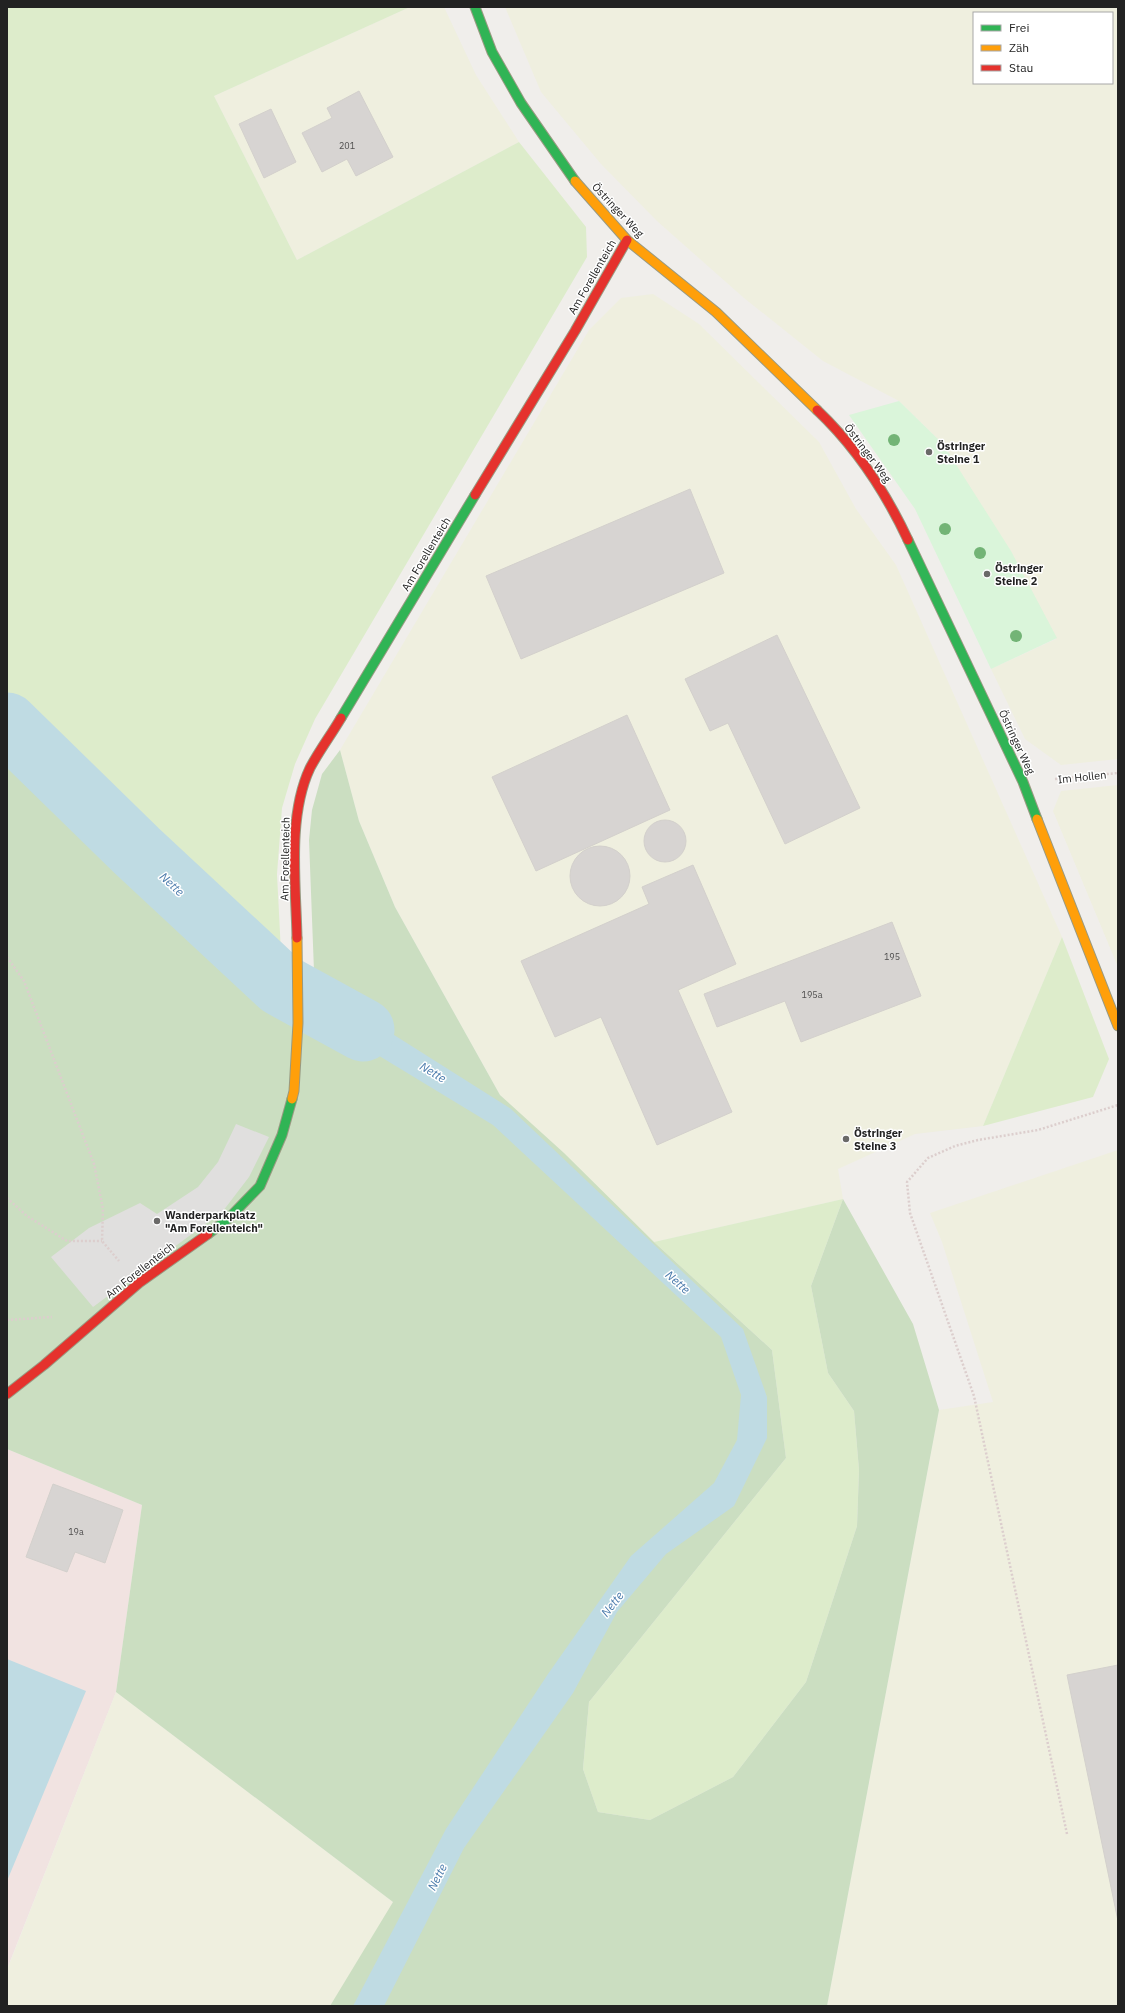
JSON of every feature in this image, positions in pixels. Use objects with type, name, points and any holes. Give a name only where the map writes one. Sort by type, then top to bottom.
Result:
[{"type":"street","name":"Östringer Weg","points":[[475,7],[492,52],[521,103],[567,172],[627,240],[716,312],[829,421],[875,480],[897,517],[1023,782],[1118,1026]]},
{"type":"street","name":"Am Forellenteich","points":[[7,1394],[44,1365],[139,1283],[228,1219],[260,1186],[282,1135],[294,1091],[298,1023],[295,839],[298,808],[310,769],[575,331],[627,240]]},
{"type":"path","name":"Im Hollen","points":[[1023,782],[1118,773]]},
{"type":"path","points":[[7,957],[24,981],[94,1164],[103,1209],[102,1241],[67,1241],[27,1216],[7,1198]]},
{"type":"path","points":[[1067,1834],[974,1396],[910,1213],[907,1182],[928,1158],[955,1146],[978,1140],[1038,1130],[1118,1105]]},
{"type":"shaded area","name":"Wanderparkplatz \"Am Forellenteich\"","points":[[236,1124],[269,1137],[249,1177],[223,1211],[93,1307],[51,1257],[89,1228],[140,1203],[157,1214],[198,1187],[218,1162]]},
{"type":"shaded area","points":[[7,1449],[142,1505],[116,1692],[7,1969]]},
{"type":"green space","points":[[7,7],[410,7],[214,96],[297,260],[519,142],[586,227],[587,257],[315,719],[295,764],[282,808],[277,874],[282,972],[268,973],[137,851],[7,724]]},
{"type":"green space","points":[[410,7],[444,7],[476,75],[519,142],[297,260],[214,96]]},
{"type":"green space","points":[[505,7],[1118,7],[1118,759],[1061,765],[1025,739],[991,669],[1056,639],[943,444],[899,401],[823,361],[744,298],[657,221],[601,164],[541,92]]},
{"type":"green space","points":[[653,294],[699,324],[819,442],[856,509],[896,565],[1062,937],[983,1126],[915,1134],[838,1169],[843,1199],[654,1242],[500,1095],[395,907],[359,821],[340,750],[589,330],[621,298]]},
{"type":"green space","points":[[899,401],[943,444],[1011,551],[1057,638],[991,669],[915,509],[849,415]]},
{"type":"green space","points":[[7,725],[178,890],[268,973],[314,971],[309,840],[312,810],[322,774],[340,750],[359,821],[395,907],[500,1095],[564,1153],[654,1242],[772,1350],[786,1458],[589,1702],[583,1769],[598,1812],[650,1820],[733,1777],[806,1682],[857,1526],[859,1470],[854,1411],[828,1373],[811,1286],[843,1199],[913,1324],[939,1410],[827,2006],[330,2006],[393,1902],[116,1692],[142,1505],[7,1449]]},
{"type":"green space","points":[[1118,785],[1118,967],[1053,811],[1061,791]]},
{"type":"green space","points":[[1062,937],[1109,1059],[1093,1097],[983,1126]]},
{"type":"green space","points":[[1118,1150],[1118,2006],[827,2006],[939,1410],[993,1402],[942,1242],[930,1213]]},
{"type":"green space","points":[[843,1199],[811,1286],[828,1373],[854,1411],[859,1470],[857,1526],[806,1682],[733,1777],[650,1820],[598,1812],[583,1769],[589,1702],[786,1458],[772,1350],[654,1242]]},
{"type":"green space","points":[[116,1692],[393,1902],[334,2006],[7,2006],[7,1970]]},
{"type":"water","points":[[304,978],[511,1109],[743,1329],[767,1397],[767,1438],[734,1506],[666,1554],[617,1612],[573,1693],[464,1848],[384,2006],[353,2006],[446,1829],[548,1674],[631,1556],[714,1483],[737,1440],[741,1395],[721,1337],[493,1125],[292,1003]]},
{"type":"water","points":[[7,1659],[86,1691],[7,1881]]},
{"type":"building","points":[[359,91],[393,157],[356,176],[347,159],[322,172],[302,133],[332,118],[327,108]]},
{"type":"building","points":[[271,109],[296,162],[264,178],[239,124]]},
{"type":"building","points":[[690,489],[724,573],[521,659],[486,576]]},
{"type":"building","points":[[777,635],[860,808],[785,844],[728,723],[710,731],[685,679]]},
{"type":"building","points":[[627,715],[670,810],[536,871],[492,777]]},
{"type":"building","points":[[661,820],[669,820],[677,823],[683,829],[686,841],[683,853],[677,859],[669,862],[661,862],[653,859],[647,853],[644,845],[644,837],[647,829],[653,823]]},
{"type":"building","points":[[600,846],[616,851],[621,855],[625,860],[630,876],[625,892],[621,897],[616,901],[600,906],[584,901],[579,897],[575,892],[570,876],[575,860],[579,855],[584,851]]},
{"type":"building","points":[[693,865],[736,964],[678,990],[732,1112],[657,1145],[601,1017],[555,1037],[521,961],[649,904],[642,887]]},
{"type":"building","points":[[892,922],[921,996],[801,1042],[785,1001],[717,1027],[704,994]]},
{"type":"building","points":[[53,1484],[123,1510],[105,1563],[75,1552],[67,1572],[26,1557]]},
{"type":"building","points":[[1118,1665],[1118,1921],[1067,1675]]},
{"type":"waterway","name":"Nette","points":[[7,724],[137,851],[281,985],[363,1030]]},
{"type":"traffic: fast","points":[[475,7],[492,52],[521,103],[575,181]]},
{"type":"traffic: fast","points":[[341,718],[475,495]]},
{"type":"traffic: fast","points":[[908,540],[1023,782],[1037,819]]},
{"type":"traffic: fast","points":[[208,1234],[228,1219],[260,1186],[282,1135],[292,1099]]},
{"type":"traffic: slow","points":[[575,181],[627,240],[716,312],[817,410]]},
{"type":"traffic: slow","points":[[1037,819],[1118,1026]]},
{"type":"traffic: slow","points":[[292,1099],[294,1091],[298,1023],[297,938]]},
{"type":"traffic: jam","points":[[475,495],[575,331],[627,240]]},
{"type":"traffic: jam","points":[[817,410],[857,455],[880,488],[908,540]]},
{"type":"traffic: jam","points":[[297,938],[294,852],[298,808],[303,787],[310,768],[341,718]]},
{"type":"traffic: jam","points":[[7,1394],[44,1365],[139,1283],[208,1234]]},
{"type":"place","name":"Östringer Steine 1","points":[[929,452]]},
{"type":"place","name":"Östringer Steine 2","points":[[987,574]]},
{"type":"place","name":"Östringer Steine 3","points":[[846,1139]]},
{"type":"place","name":"Wanderparkplatz \"Am Forellenteich\"","points":[[157,1221]]}]
